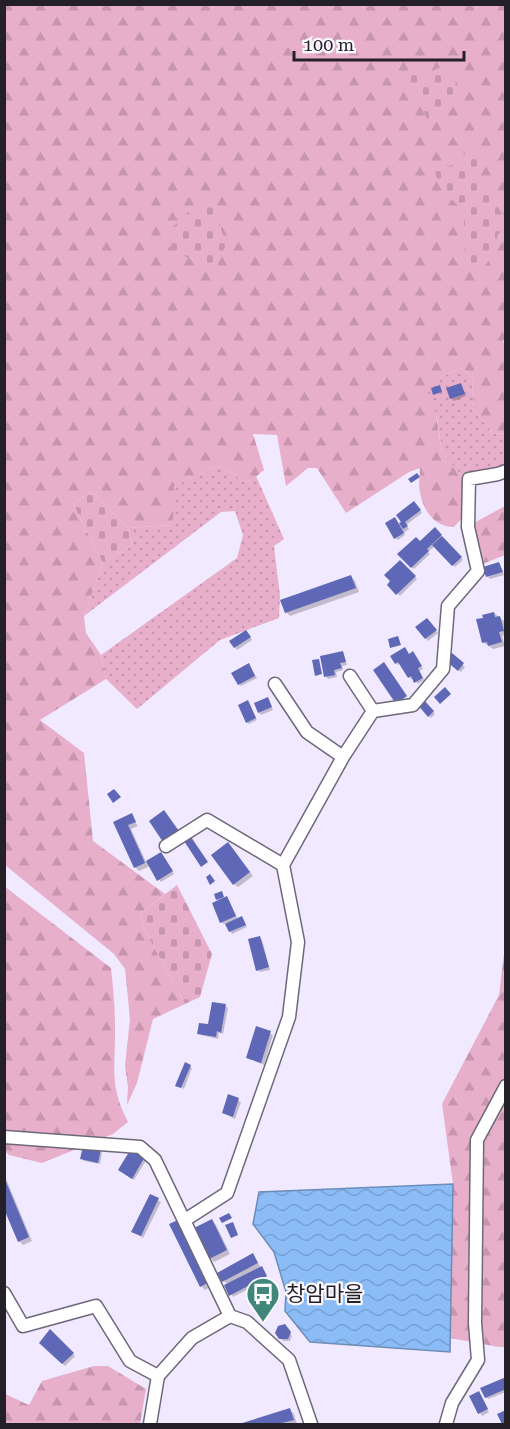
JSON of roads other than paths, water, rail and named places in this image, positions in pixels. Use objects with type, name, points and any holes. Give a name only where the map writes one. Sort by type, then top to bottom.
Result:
[{"type":"street","points":[[185,1220],[226,1193],[289,1017],[298,942],[283,865],[344,757],[374,711],[412,705],[443,669],[448,606],[478,571],[468,527],[469,479],[506,471]]},
{"type":"street","points":[[350,676],[374,711]]},
{"type":"street","points":[[275,684],[307,732],[344,757]]},
{"type":"street","points":[[166,846],[207,820],[283,865]]},
{"type":"street","points":[[446,1425],[452,1403],[478,1360],[475,1323],[477,1140],[506,1086]]},
{"type":"street","points":[[4,1137],[140,1147],[155,1160],[230,1316],[247,1322],[289,1360],[311,1425]]},
{"type":"street","points":[[4,1293],[23,1326],[96,1306],[130,1360],[158,1376]]},
{"type":"street","points":[[150,1425],[158,1376],[192,1338],[230,1316]]},
{"type":"water","points":[[453,1184],[450,1352],[310,1342],[285,1311],[286,1292],[274,1252],[253,1224],[259,1192]]},
{"type":"place","name":"창암마을","points":[[263,1323]]}]
